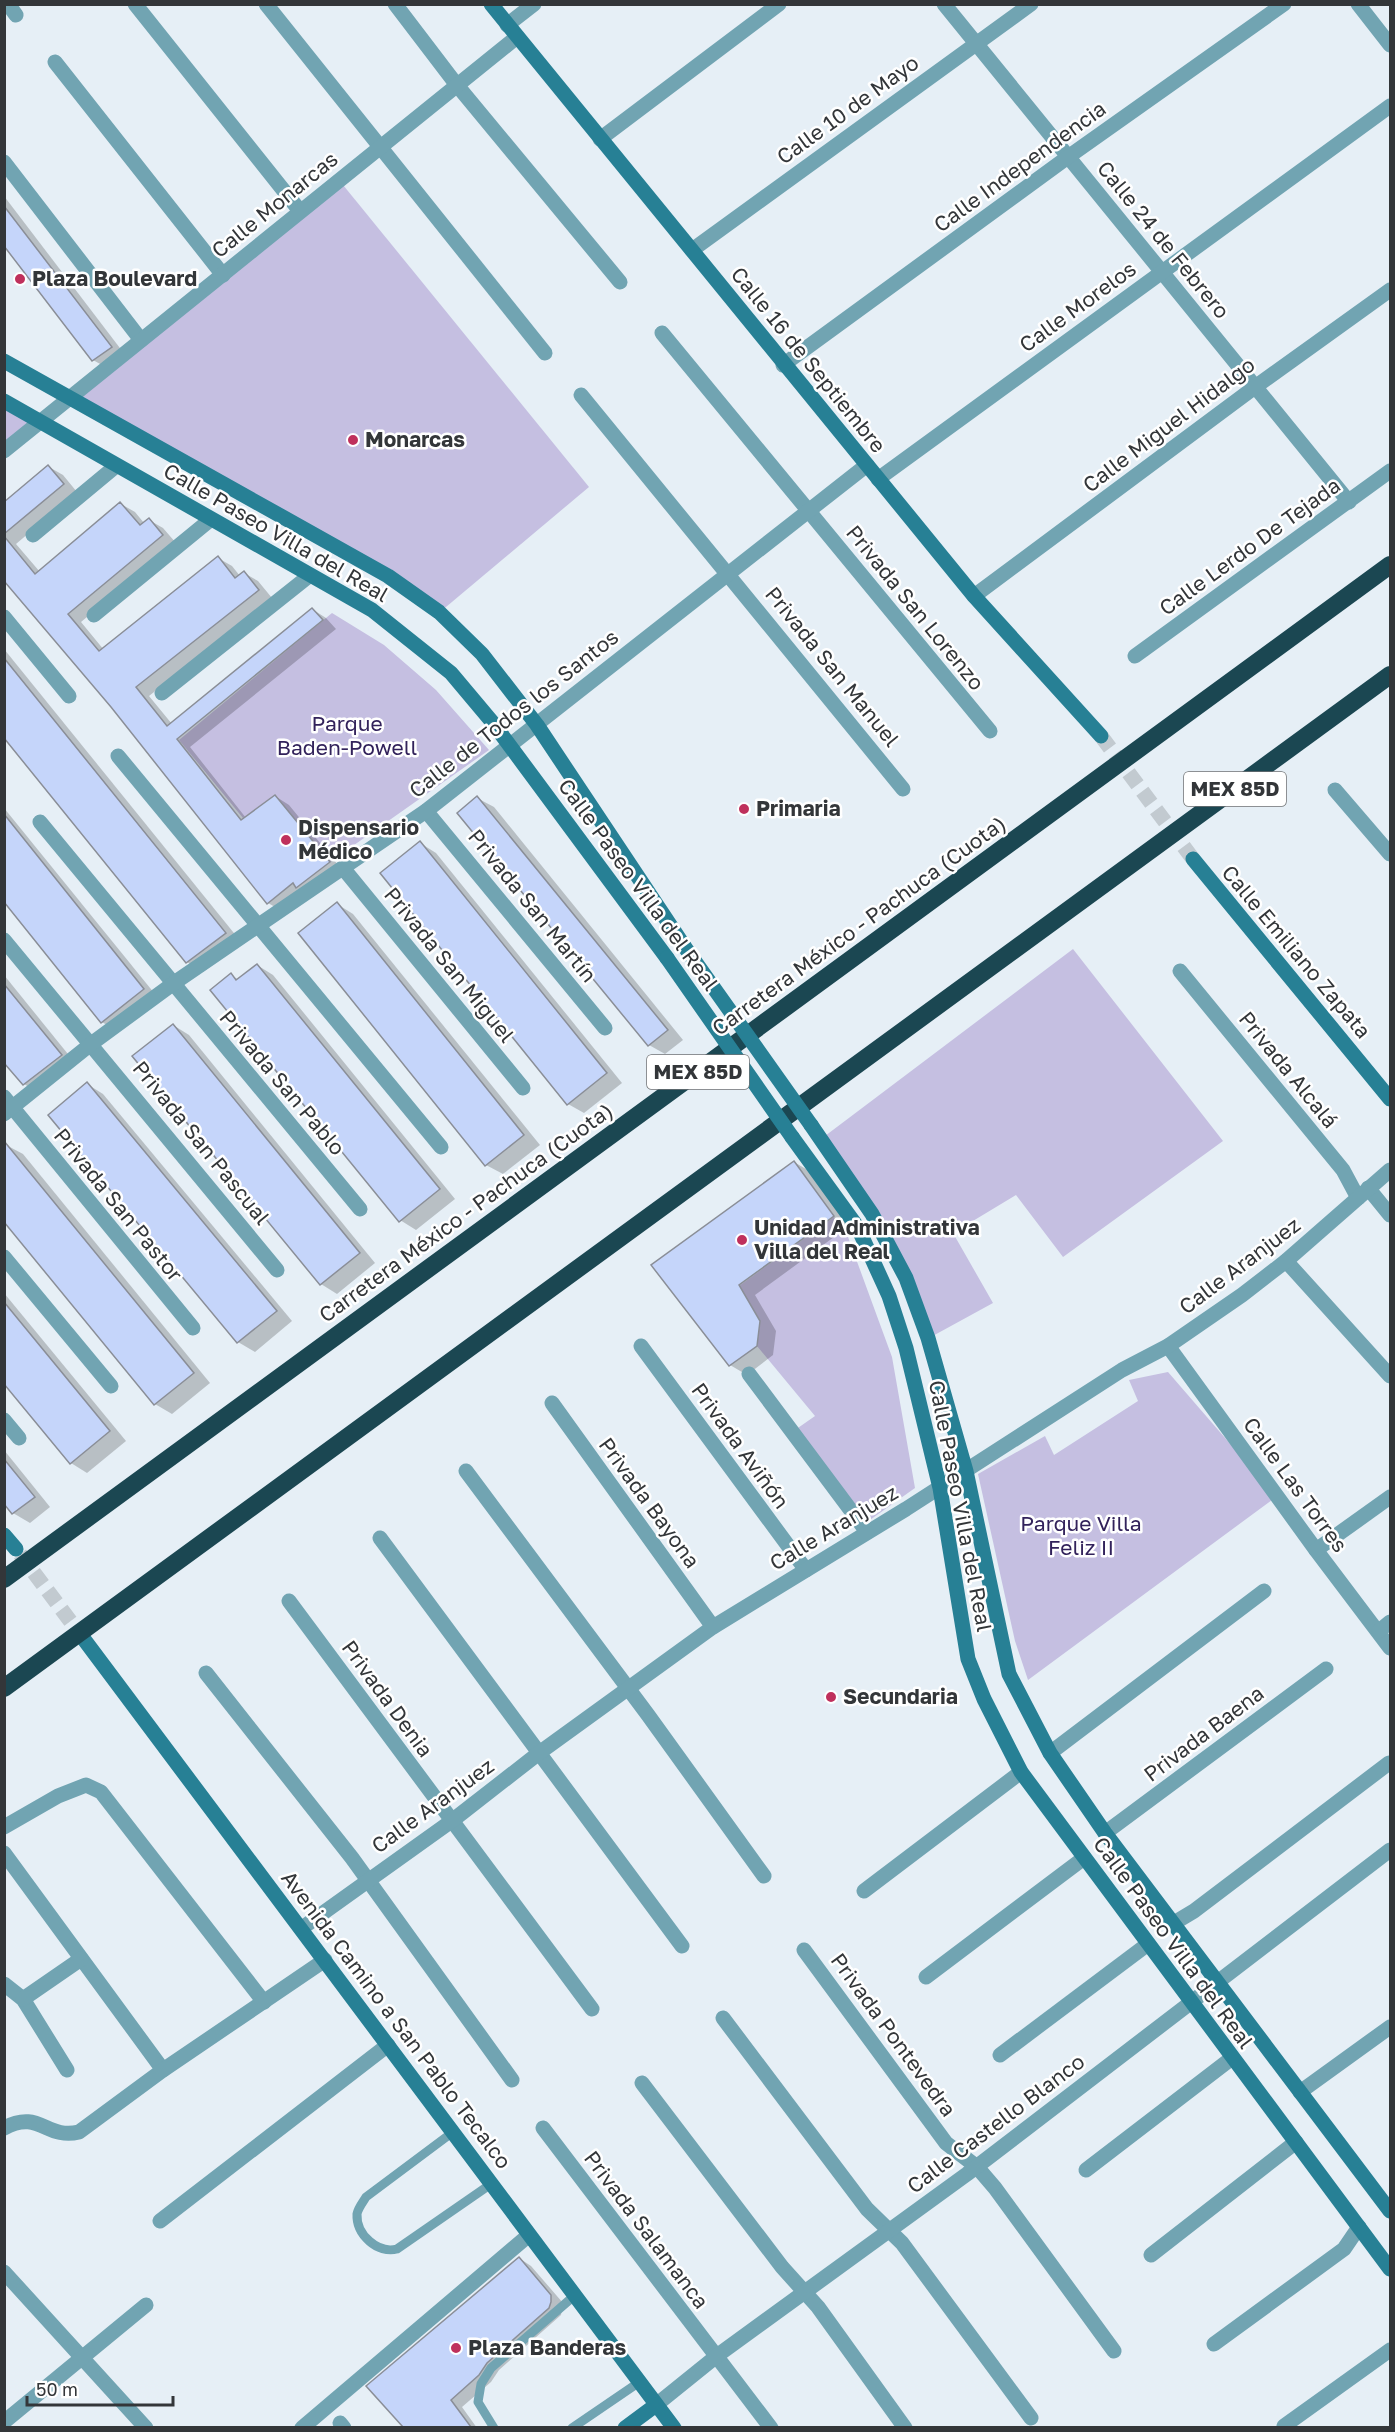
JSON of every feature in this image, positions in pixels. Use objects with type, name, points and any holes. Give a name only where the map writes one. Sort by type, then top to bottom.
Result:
[{"type":"highway","name":"Carretera México - Pachuca (Cuota)","points":[[4,1579],[1390,565]]},
{"type":"highway","name":"MEX 85D","points":[[4,1688],[1390,675]]},
{"type":"street","points":[[135,4],[300,211]]},
{"type":"street","points":[[266,4],[545,353]]},
{"type":"street","points":[[395,4],[456,84],[620,282]]},
{"type":"street","name":"Calle 16 de Septiembre","points":[[491,4],[783,365],[975,596],[1101,736]]},
{"type":"street","name":"Calle Monarcas","points":[[4,451],[456,84],[512,31],[534,4]]},
{"type":"street","points":[[600,139],[779,4]]},
{"type":"street","name":"Calle 24 de Febrero","points":[[944,4],[1348,502]]},
{"type":"street","name":"Calle 10 de Mayo","points":[[692,250],[1031,4]]},
{"type":"street","name":"Calle Independencia","points":[[783,365],[1068,157],[1284,4]]},
{"type":"street","points":[[1358,4],[1390,45]]},
{"type":"street","points":[[56,62],[223,275]]},
{"type":"street","name":"Calle Morelos","points":[[878,479],[1390,106]]},
{"type":"street","points":[[4,162],[141,340]]},
{"type":"street","name":"Calle Miguel Hidalgo","points":[[975,596],[1255,387],[1390,290]]},
{"type":"street","name":"Privada San Lorenzo","points":[[662,333],[990,731]]},
{"type":"street","name":"Calle Paseo Villa del Real","points":[[4,361],[388,576],[440,612],[482,654],[537,725],[684,946],[872,1214],[906,1278],[928,1338],[966,1471],[1009,1674],[1050,1753],[1105,1833],[1300,2092],[1388,2204]]},
{"type":"street","name":"Privada San Manuel","points":[[581,395],[903,789]]},
{"type":"street","name":"Calle Paseo Villa del Real","points":[[4,401],[372,610],[416,642],[451,673],[668,958],[858,1228],[889,1296],[906,1347],[940,1488],[968,1659],[984,1699],[1021,1772],[1390,2269]]},
{"type":"street","name":"Calle de Todos los Santos","points":[[7,1106],[174,983],[426,811],[726,573],[867,465]]},
{"type":"street","points":[[33,535],[116,466]]},
{"type":"street","name":"Calle Lerdo De Tejada","points":[[1135,656],[1390,471]]},
{"type":"street","points":[[94,615],[210,520]]},
{"type":"street","points":[[162,693],[309,576]]},
{"type":"street","points":[[4,617],[69,696]]},
{"type":"street","points":[[118,756],[441,1148]]},
{"type":"street","points":[[1335,790],[1390,854]]},
{"type":"street","name":"Privada San Martín","points":[[426,811],[605,1028]]},
{"type":"street","name":"Privada San Pablo","points":[[40,822],[360,1209]]},
{"type":"street","name":"Calle Emiliano Zapata","points":[[1193,859],[1390,1099]]},
{"type":"street","name":"Privada San Miguel","points":[[343,868],[523,1088]]},
{"type":"street","name":"Privada San Pascual","points":[[4,940],[277,1270]]},
{"type":"street","name":"Privada Alcalá","points":[[1180,971],[1343,1170],[1363,1193],[1390,1215]]},
{"type":"street","name":"Privada San Pastor","points":[[7,1106],[193,1328]]},
{"type":"street","name":"Calle Aranjuez","points":[[302,1928],[453,1820],[539,1753],[713,1627],[940,1488],[1122,1370],[1168,1346],[1286,1260],[1390,1170]]},
{"type":"street","points":[[4,1257],[111,1386]]},
{"type":"street","points":[[1286,1260],[1390,1377]]},
{"type":"street","name":"Privada Aviñón","points":[[641,1346],[806,1570]]},
{"type":"street","name":"Calle Las Torres","points":[[1168,1346],[1316,1550],[1384,1627],[1390,1648]]},
{"type":"street","points":[[749,1374],[867,1532]]},
{"type":"street","name":"Privada Bayona","points":[[552,1403],[713,1627]]},
{"type":"street","points":[[4,1420],[19,1438]]},
{"type":"street","points":[[466,1471],[764,1876]]},
{"type":"street","points":[[1316,1550],[1390,1497]]},
{"type":"street","points":[[4,1535],[16,1550]]},
{"type":"street","points":[[380,1538],[682,1946]]},
{"type":"street","points":[[1050,1753],[1264,1591]]},
{"type":"street","name":"Privada Denia","points":[[290,1601],[592,2009]]},
{"type":"street","name":"Avenida Camino a San Pablo Tecalco","points":[[83,1638],[326,1960],[638,2383],[674,2427]]},
{"type":"street","name":"Privada Baena","points":[[1105,1833],[1326,1669]]},
{"type":"street","points":[[206,1673],[367,1880],[512,2080]]},
{"type":"street","points":[[1174,1923],[1194,1911],[1389,1763]]},
{"type":"street","points":[[864,1892],[1021,1772]]},
{"type":"street","points":[[4,1827],[58,1796],[86,1785],[101,1792],[264,2001]]},
{"type":"street","name":"Calle Castello Blanco","points":[[625,2427],[718,2355],[977,2167],[1390,1850]]},
{"type":"street","points":[[4,1853],[163,2070]]},
{"type":"street","points":[[926,1977],[1084,1858]]},
{"type":"street","points":[[1000,2055],[1148,1944]]},
{"type":"street","name":"Privada Pontevedra","points":[[804,1950],[946,2143],[977,2167],[995,2188],[1114,2351]]},
{"type":"street","points":[[23,1999],[81,1959]]},
{"type":"street","points":[[4,2128],[23,2120],[39,2123],[52,2132],[66,2135],[79,2132],[163,2070],[326,1960]]},
{"type":"street","points":[[4,1984],[23,1999],[67,2070]]},
{"type":"street","points":[[723,2018],[867,2209],[902,2243],[1031,2418]]},
{"type":"street","points":[[1300,2092],[1390,2027]]},
{"type":"street","points":[[160,2221],[388,2045]]},
{"type":"street","points":[[1086,2170],[1232,2058]]},
{"type":"street","points":[[642,2083],[783,2267],[806,2293],[905,2427]]},
{"type":"street","name":"Privada Salamanca","points":[[543,2128],[771,2427]]},
{"type":"street","points":[[1151,2254],[1296,2142]]},
{"type":"street","points":[[1214,2344],[1344,2249],[1359,2227]]},
{"type":"street","points":[[302,2427],[529,2235]]},
{"type":"street","points":[[4,2272],[146,2427]]},
{"type":"street","points":[[4,2422],[84,2359],[146,2305]]},
{"type":"street","points":[[1284,2426],[1390,2350]]},
{"type":"lane","points":[[453,2132],[366,2197],[357,2212],[359,2227],[376,2248],[388,2251],[397,2249],[491,2184]]},
{"type":"lane","points":[[494,2427],[478,2402],[481,2384],[490,2368],[574,2296]]},
{"type":"lane","points":[[572,2427],[638,2383]]},
{"type":"green space","name":"Monarcas","points":[[339,180],[589,487],[440,612],[74,394]]},
{"type":"green space","points":[[4,402],[37,421],[4,449]]},
{"type":"green space","name":"Parque Baden-Powell","points":[[332,613],[384,645],[436,690],[489,750],[330,862],[275,795],[243,818],[179,740]]},
{"type":"green space","points":[[1073,949],[1223,1141],[1063,1257],[1016,1195],[953,1233],[993,1303],[929,1338],[907,1278],[821,1139]]},
{"type":"green space","points":[[834,1217],[848,1237],[892,1357],[915,1488],[860,1527],[795,1430],[815,1416],[757,1346],[760,1320],[739,1286]]},
{"type":"green space","name":"Parque Villa Feliz II","points":[[1168,1372],[1276,1497],[1028,1680],[1015,1641],[978,1474],[1045,1436],[1054,1455],[1138,1401],[1129,1380]]},
{"type":"building","points":[[4,206],[112,347],[92,361],[4,246]]},
{"type":"building","points":[[48,465],[64,484],[4,534],[4,502]]},
{"type":"building","points":[[120,502],[140,525],[149,518],[163,535],[68,614],[99,651],[218,556],[235,578],[244,571],[259,590],[136,687],[167,726],[312,608],[323,620],[177,739],[241,820],[275,795],[330,862],[296,888],[293,883],[267,904],[111,707],[4,581],[4,536],[35,574]]},
{"type":"building","points":[[4,658],[226,933],[186,963],[4,738]]},
{"type":"building","points":[[477,796],[668,1030],[648,1046],[457,813]]},
{"type":"building","points":[[4,814],[144,989],[101,1023],[4,902]]},
{"type":"building","points":[[420,841],[607,1073],[567,1105],[380,873]]},
{"type":"building","points":[[337,902],[524,1135],[485,1166],[298,933]]},
{"type":"building","points":[[257,964],[440,1189],[399,1222],[210,990],[231,973],[236,980]]},
{"type":"building","points":[[4,984],[62,1055],[23,1085],[4,1063]]},
{"type":"building","points":[[173,1024],[360,1253],[320,1285],[132,1056]]},
{"type":"building","points":[[87,1082],[277,1311],[237,1343],[48,1115]]},
{"type":"building","points":[[4,1141],[194,1373],[154,1405],[4,1222]]},
{"type":"building","name":"Unidad Administrativa Villa del Real","points":[[794,1161],[834,1216],[739,1285],[760,1321],[757,1346],[729,1366],[651,1265]]},
{"type":"building","points":[[4,1302],[110,1431],[70,1464],[4,1384]]},
{"type":"building","points":[[4,1459],[35,1497],[12,1514],[4,1504]]},
{"type":"building","name":"Plaza Banderas","points":[[519,2257],[551,2295],[551,2302],[549,2308],[487,2363],[479,2375],[451,2400],[471,2427],[403,2427],[366,2386]]},
{"type":"tunnel","points":[[1101,736],[1193,859]]},
{"type":"tunnel","points":[[20,1554],[83,1638]]},
{"type":"place","name":"Plaza Boulevard","points":[[20,279]]},
{"type":"place","name":"Monarcas","points":[[353,440]]},
{"type":"place","name":"Primaria","points":[[744,809]]},
{"type":"place","name":"Dispensario Médico","points":[[286,840]]},
{"type":"place","name":"Unidad Administrativa Villa del Real","points":[[742,1240]]},
{"type":"place","name":"Secundaria","points":[[831,1697]]},
{"type":"place","name":"Plaza Banderas","points":[[456,2348]]}]
